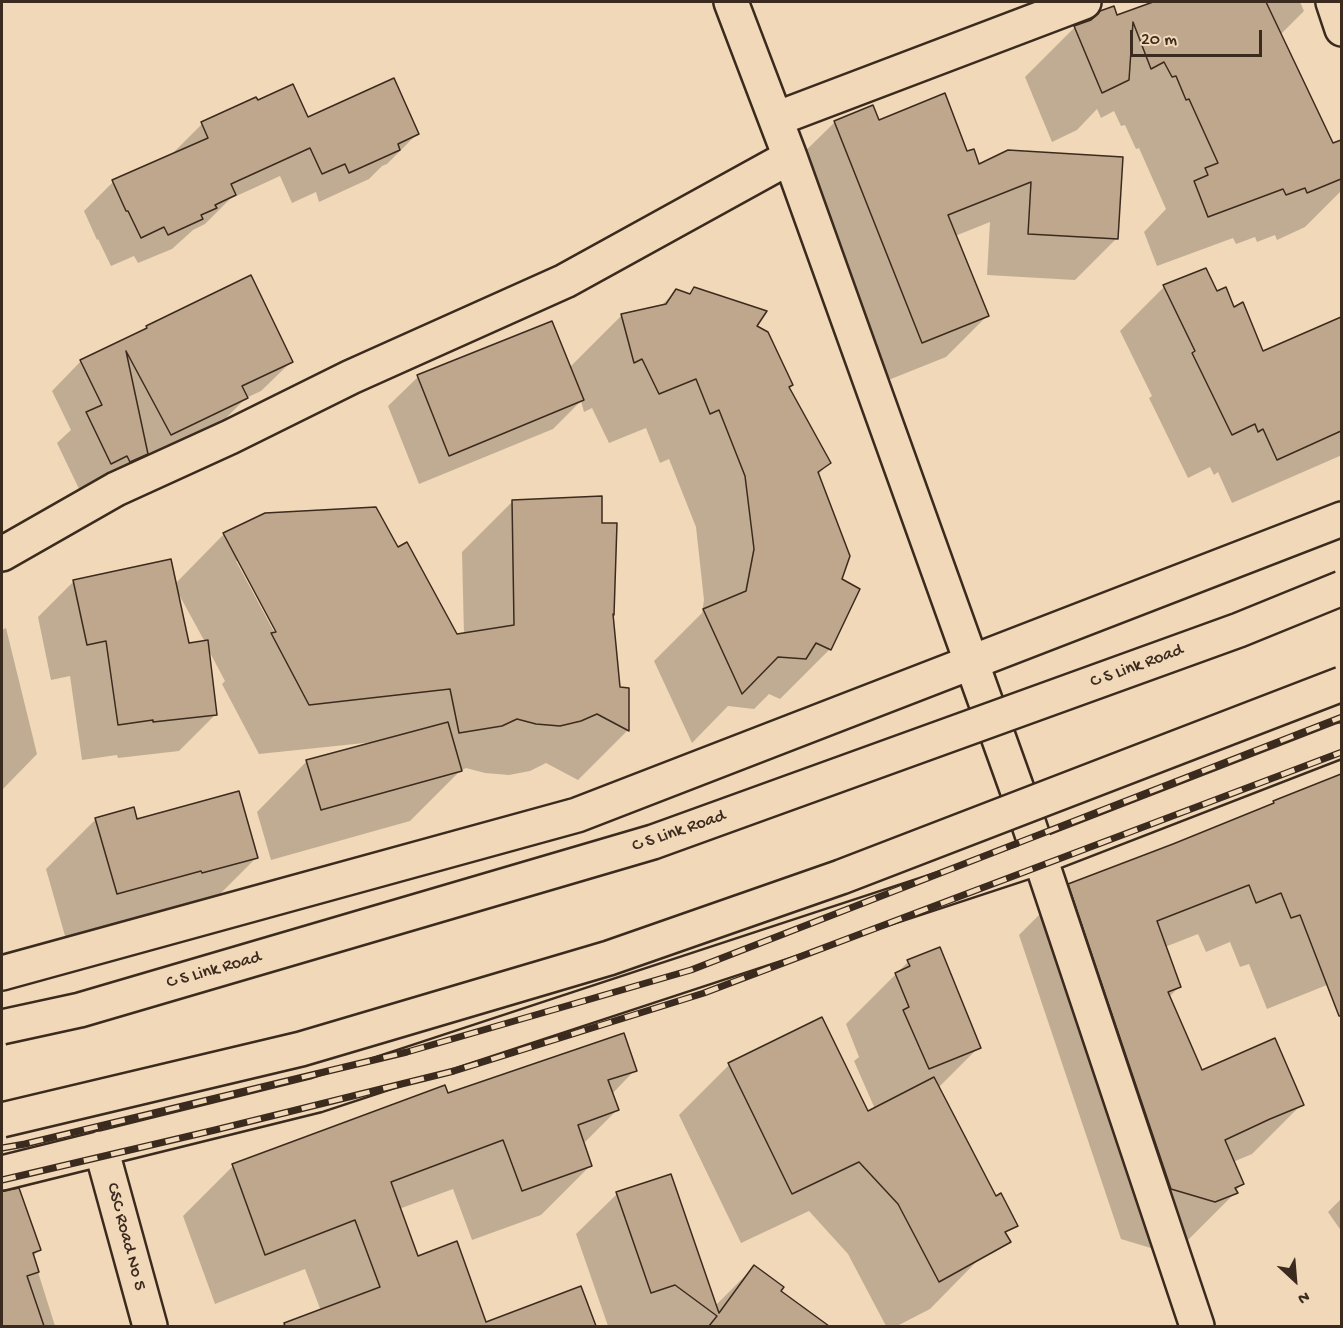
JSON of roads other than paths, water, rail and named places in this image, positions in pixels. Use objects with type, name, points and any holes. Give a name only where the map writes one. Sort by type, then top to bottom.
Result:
[{"type":"street","points":[[731,2],[790,157],[972,663],[1040,857],[1197,1326]]},
{"type":"street","points":[[776,119],[1084,2]]},
{"type":"street","points":[[1334,2],[1341,29]]},
{"type":"street","points":[[2,554],[116,489],[230,437],[351,377],[565,281],[790,157]]},
{"type":"street","points":[[2,973],[577,815],[1341,519]]},
{"type":"street","name":"C S Link Road","points":[[2,1027],[80,1010],[653,842],[1228,634],[1341,588]]},
{"type":"street","points":[[2,1120],[301,1049],[609,958],[841,877],[1341,684]]},
{"type":"street","points":[[2,1173],[317,1095],[1040,857],[1341,740]]},
{"type":"street","name":"CSC Road No 5","points":[[100,1148],[150,1326]]},
{"type":"railway","points":[[2,1148],[407,1052],[691,970],[1342,717]]},
{"type":"railway","points":[[2,1180],[454,1071],[704,993],[1342,752]]}]
